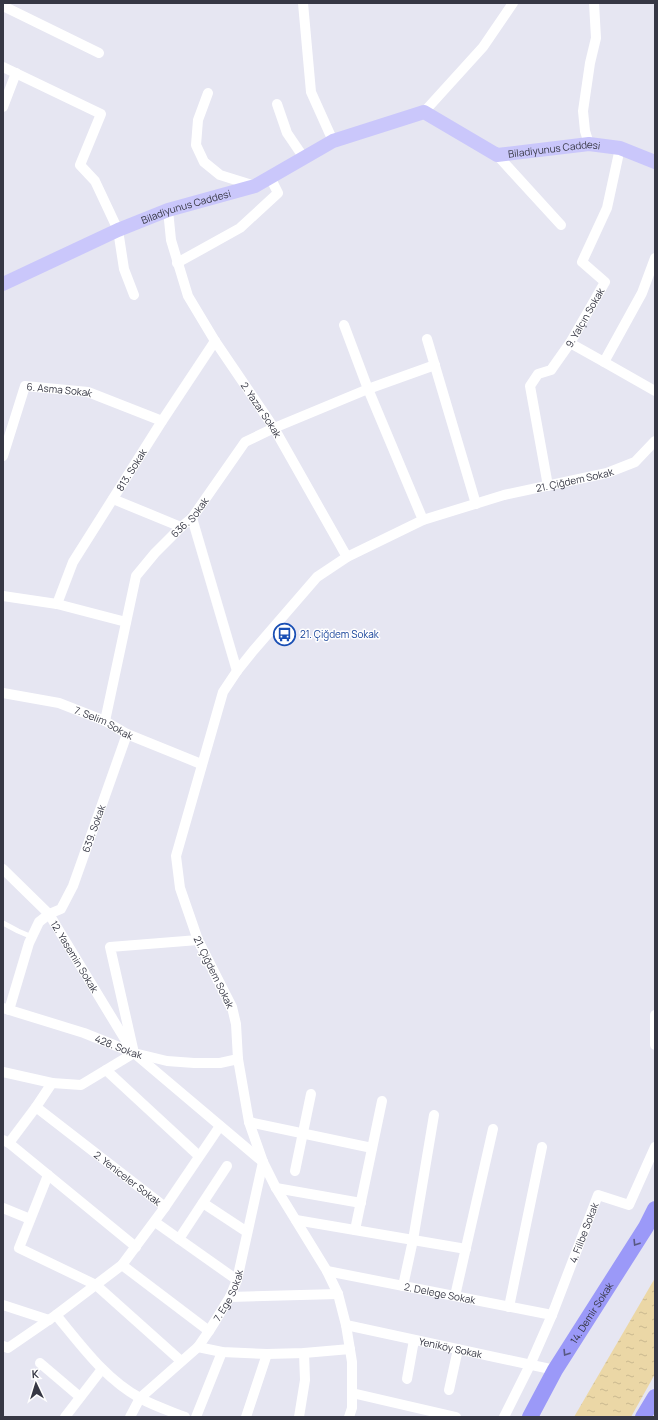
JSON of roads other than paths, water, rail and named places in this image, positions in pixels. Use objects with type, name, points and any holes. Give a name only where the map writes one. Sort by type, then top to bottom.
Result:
[{"type":"main road","name":"14. Demir Sokak","points":[[530,1417],[555,1370],[646,1227],[655,1209]]},
{"type":"main road","points":[[643,1417],[655,1397]]},
{"type":"street","points":[[303,3],[312,92],[333,141]]},
{"type":"street","points":[[424,112],[483,47],[513,3]]},
{"type":"street","points":[[589,144],[585,131],[583,111],[590,63],[596,38],[594,3]]},
{"type":"street","points":[[3,6],[99,53]]},
{"type":"street","points":[[3,67],[101,114],[80,165],[95,181],[118,230],[124,269],[134,296]]},
{"type":"street","points":[[3,107],[16,73]]},
{"type":"street","name":"Biladiyunus Caddesi","points":[[208,93],[198,120],[196,145],[204,162],[220,175],[255,186]]},
{"type":"street","points":[[277,104],[287,133],[304,158]]},
{"type":"street","name":"Biladiyunus Caddesi","points":[[3,284],[118,230],[168,210],[255,186],[333,141],[424,112],[497,155],[589,144],[620,148],[655,162]]},
{"type":"street","name":"9. Yalçın Sokak","points":[[548,486],[530,386],[538,374],[551,370],[570,343],[605,282],[582,262],[607,208],[620,148]]},
{"type":"street","points":[[497,155],[561,225]]},
{"type":"street","points":[[177,263],[240,228],[278,193],[270,177]]},
{"type":"street","name":"2. Yazar Sokak","points":[[168,210],[171,240],[188,296],[215,341],[274,428],[347,557]]},
{"type":"street","points":[[604,362],[642,293],[655,258]]},
{"type":"street","points":[[344,325],[368,389],[423,520]]},
{"type":"street","points":[[427,339],[476,504]]},
{"type":"street","name":"813. Sokak","points":[[57,604],[73,562],[162,421],[215,341]]},
{"type":"street","points":[[570,343],[655,392]]},
{"type":"street","name":"636. Sokak","points":[[105,721],[136,576],[155,553],[192,518],[245,442],[274,428],[368,389],[435,365]]},
{"type":"street","name":"6. Asma Sokak","points":[[3,456],[25,386],[88,392],[162,421]]},
{"type":"street","name":"21. Çiğdem Sokak","points":[[349,1417],[352,1408],[352,1362],[346,1325],[338,1294],[327,1271],[276,1188],[263,1162],[249,1122],[238,1059],[236,1024],[232,1007],[198,940],[180,888],[176,856],[201,764],[223,692],[236,671],[317,577],[347,557],[423,520],[504,495],[607,473],[635,462],[655,441]]},
{"type":"street","points":[[113,499],[181,527]]},
{"type":"street","points":[[192,518],[236,671]]},
{"type":"street","points":[[3,596],[57,604],[126,622]]},
{"type":"street","name":"7. Selim Sokak","points":[[3,693],[59,703],[105,721],[128,734],[201,764]]},
{"type":"street","name":"639. Sokak","points":[[6,1009],[32,937],[39,922],[48,914],[61,909],[73,886],[128,734]]},
{"type":"street","name":"12. Yasemin Sokak","points":[[3,869],[48,914],[134,1053]]},
{"type":"street","points":[[198,940],[110,947],[134,1053],[263,1162]]},
{"type":"street","name":"428. Sokak","points":[[6,1009],[84,1033],[134,1053],[167,1061],[220,1063],[238,1059]]},
{"type":"street","points":[[655,1015],[655,1045]]},
{"type":"street","points":[[3,1072],[52,1083],[81,1085],[134,1053]]},
{"type":"street","points":[[106,1070],[199,1156]]},
{"type":"street","points":[[52,1083],[36,1107],[6,1142],[136,1247]]},
{"type":"street","points":[[295,1171],[312,1094]]},
{"type":"street","points":[[355,1230],[382,1101]]},
{"type":"street","name":"2. Yeniceler Sokak","points":[[5,1349],[53,1318],[122,1265],[165,1207],[36,1107]]},
{"type":"street","points":[[403,1286],[413,1240],[434,1115]]},
{"type":"street","points":[[249,1122],[372,1148]]},
{"type":"street","points":[[165,1207],[220,1126]]},
{"type":"street","points":[[455,1296],[492,1129]]},
{"type":"street","points":[[509,1307],[542,1147]]},
{"type":"street","name":"4. Filibe Sokak","points":[[552,1315],[598,1195],[629,1205],[655,1147]]},
{"type":"street","name":"7. Ege Sokak","points":[[140,1398],[198,1347],[230,1297],[237,1280],[263,1162]]},
{"type":"street","points":[[179,1239],[227,1166]]},
{"type":"street","points":[[48,1175],[20,1248],[96,1285],[181,1361]]},
{"type":"street","points":[[276,1188],[361,1203]]},
{"type":"street","points":[[203,1203],[247,1232]]},
{"type":"street","points":[[3,1208],[30,1219]]},
{"type":"street","points":[[296,1220],[466,1249]]},
{"type":"street","points":[[155,1222],[237,1280]]},
{"type":"street","points":[[122,1265],[209,1331]]},
{"type":"street","name":"2. Delege Sokak","points":[[327,1271],[552,1315]]},
{"type":"street","points":[[230,1297],[338,1294]]},
{"type":"street","points":[[3,1305],[53,1318],[102,1369],[117,1382],[140,1398],[186,1417]]},
{"type":"street","points":[[504,1417],[530,1365],[552,1315]]},
{"type":"street","name":"Yeniköy Sokak","points":[[346,1325],[555,1370]]},
{"type":"street","points":[[406,1379],[414,1340]]},
{"type":"street","points":[[198,1347],[222,1352],[267,1354],[304,1353],[350,1349]]},
{"type":"street","points":[[449,1390],[458,1349]]},
{"type":"street","points":[[196,1417],[222,1352]]},
{"type":"street","points":[[299,1417],[305,1380],[304,1353]]},
{"type":"street","points":[[246,1417],[267,1354]]},
{"type":"street","points":[[40,1363],[80,1397]]},
{"type":"street","points":[[65,1417],[102,1369]]},
{"type":"street","points":[[352,1393],[456,1417]]},
{"type":"street","points":[[130,1417],[140,1398]]},
{"type":"lane","points":[[3,923],[32,937]]},
{"type":"water","points":[[655,1278],[655,1374],[631,1417],[574,1417]]},
{"type":"place","name":"21. Çiğdem Sokak","points":[[284,634]]}]
